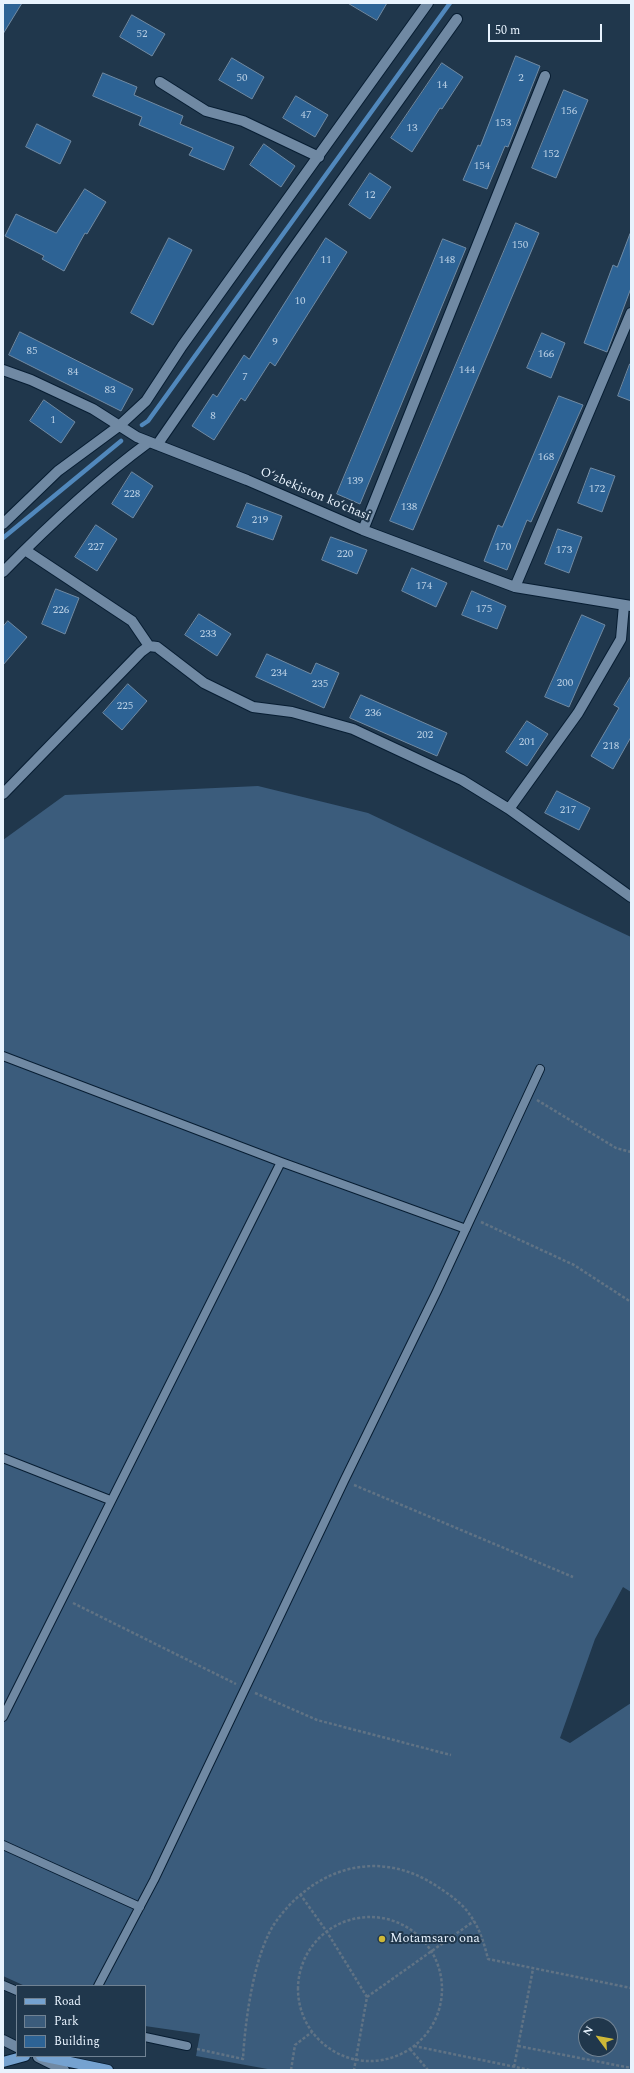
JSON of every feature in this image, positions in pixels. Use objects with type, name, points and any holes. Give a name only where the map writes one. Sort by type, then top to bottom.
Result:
[{"type":"main road","points":[[3,2062],[21,2057]]},
{"type":"main road","points":[[46,2057],[108,2070]]},
{"type":"street","points":[[3,524],[58,471],[119,426],[146,401],[182,346],[319,157],[424,4]]},
{"type":"street","points":[[3,572],[108,473],[153,443],[457,18]]},
{"type":"street","points":[[363,530],[545,76]]},
{"type":"street","points":[[160,82],[206,111],[243,120],[319,157]]},
{"type":"street","points":[[515,587],[631,313]]},
{"type":"street","name":"O‘zbekiston ko‘chasi","points":[[3,370],[31,380],[93,409],[137,437],[363,530],[515,587],[627,605]]},
{"type":"street","points":[[25,550],[132,621],[149,646],[157,647],[204,683],[253,707],[292,712],[353,729],[462,780],[508,809],[631,897]]},
{"type":"street","points":[[508,809],[578,713],[621,639],[627,605]]},
{"type":"street","points":[[3,794],[149,646]]},
{"type":"street","points":[[3,2040],[16,2046]]},
{"type":"street","points":[[38,2057],[64,2070]]},
{"type":"lane","points":[[3,1056],[282,1162],[466,1229]]},
{"type":"lane","points":[[99,1985],[140,1907],[472,1217],[540,1069]]},
{"type":"lane","points":[[3,1717],[110,1500],[282,1162]]},
{"type":"lane","points":[[3,1458],[110,1500]]},
{"type":"lane","points":[[3,1845],[140,1907]]},
{"type":"lane","points":[[3,1985],[16,1992]]},
{"type":"lane","points":[[146,2037],[187,2046]]},
{"type":"path","points":[[528,1095],[616,1148],[631,1152]]},
{"type":"path","points":[[472,1217],[574,1266],[631,1302]]},
{"type":"path","points":[[344,1481],[573,1577]]},
{"type":"path","points":[[187,2046],[243,2060],[245,2026],[260,1954],[276,1921],[300,1894],[318,1880],[343,1869],[368,1865],[401,1870],[427,1879],[448,1893],[469,1913],[474,1921],[481,1933],[488,1959],[631,1988]]},
{"type":"path","points":[[300,1894],[327,1932],[367,1997],[354,2070]]},
{"type":"path","points":[[359,1918],[384,1918],[405,1926],[423,1940],[432,1952],[436,1959],[442,1981],[441,2004],[433,2025],[414,2046],[400,2056],[378,2062],[355,2061],[332,2051],[312,2032],[301,2012],[298,1988],[303,1963],[316,1942],[327,1932],[335,1926],[359,1918]]},
{"type":"path","points":[[367,1997],[474,1921]]},
{"type":"path","points":[[514,2067],[534,1968]]},
{"type":"path","points":[[291,2070],[295,2045],[312,2032]]},
{"type":"path","points":[[414,2046],[530,2070]]},
{"type":"path","points":[[518,2046],[631,2068]]},
{"type":"path","points":[[410,2049],[428,2070]]},
{"type":"green space","points":[[258,786],[368,813],[631,937],[631,1592],[623,1587],[595,1639],[560,1738],[570,1743],[631,1703],[631,2070],[273,2070],[196,2056],[200,2034],[146,2026],[146,1985],[23,1985],[3,1976],[3,840],[65,795]]},
{"type":"building","points":[[3,3],[22,3],[3,34]]},
{"type":"building","points":[[348,3],[387,3],[377,20]]},
{"type":"building","points":[[132,15],[165,34],[152,56],[120,37]]},
{"type":"building","points":[[516,56],[540,66],[508,147],[505,146],[487,189],[463,180],[478,145],[480,146]]},
{"type":"building","points":[[232,58],[264,77],[252,99],[219,80]]},
{"type":"building","points":[[442,63],[463,77],[442,109],[440,108],[412,152],[391,138]]},
{"type":"building","points":[[103,73],[137,87],[134,95],[183,116],[180,124],[234,147],[224,170],[189,155],[193,148],[139,125],[142,117],[93,96]]},
{"type":"building","points":[[564,90],[588,100],[556,178],[532,168]]},
{"type":"building","points":[[296,96],[328,115],[315,137],[283,118]]},
{"type":"building","points":[[37,124],[71,141],[60,164],[26,147]]},
{"type":"building","points":[[264,144],[295,166],[281,187],[250,165]]},
{"type":"building","points":[[370,173],[391,187],[370,219],[349,205]]},
{"type":"building","points":[[85,189],[106,202],[87,234],[85,233],[64,271],[42,259],[44,256],[5,236],[16,214],[56,233]]},
{"type":"building","points":[[516,223],[539,233],[413,530],[390,521]]},
{"type":"building","points":[[630,234],[631,288],[607,352],[584,343],[613,265],[617,267]]},
{"type":"building","points":[[169,238],[192,250],[153,325],[131,313]]},
{"type":"building","points":[[326,238],[347,252],[275,366],[270,362],[245,401],[241,398],[214,440],[192,426],[213,394],[217,397],[244,355],[249,359]]},
{"type":"building","points":[[443,239],[466,248],[360,504],[337,494]]},
{"type":"building","points":[[20,332],[133,389],[121,411],[9,355]]},
{"type":"building","points":[[542,333],[565,343],[551,378],[527,368]]},
{"type":"building","points":[[631,364],[631,401],[618,396]]},
{"type":"building","points":[[559,396],[583,405],[531,522],[527,520],[507,570],[484,561],[498,525],[502,527]]},
{"type":"building","points":[[44,400],[75,422],[61,443],[30,421]]},
{"type":"building","points":[[591,468],[615,476],[602,512],[578,503]]},
{"type":"building","points":[[132,472],[153,486],[133,518],[112,504]]},
{"type":"building","points":[[247,503],[282,516],[273,540],[237,527]]},
{"type":"building","points":[[96,525],[117,539],[97,571],[75,557]]},
{"type":"building","points":[[558,529],[582,537],[569,573],[545,564]]},
{"type":"building","points":[[331,537],[367,550],[357,574],[322,560]]},
{"type":"building","points":[[412,568],[447,583],[436,607],[402,591]]},
{"type":"building","points":[[56,589],[79,598],[65,634],[42,624]]},
{"type":"building","points":[[472,591],[506,606],[497,629],[462,615]]},
{"type":"building","points":[[199,614],[231,634],[217,656],[185,635]]},
{"type":"building","points":[[582,615],[605,625],[569,707],[545,697]]},
{"type":"building","points":[[8,621],[27,637],[3,665],[3,627]]},
{"type":"building","points":[[267,654],[311,674],[316,663],[339,673],[324,708],[256,677]]},
{"type":"building","points":[[631,676],[631,737],[613,769],[591,756],[619,708],[614,705]]},
{"type":"building","points":[[128,684],[147,701],[122,730],[103,713]]},
{"type":"building","points":[[361,695],[447,733],[437,756],[350,718]]},
{"type":"building","points":[[527,721],[548,734],[527,766],[506,752]]},
{"type":"building","points":[[557,791],[590,808],[579,830],[545,813]]},
{"type":"waterway","points":[[142,425],[148,421],[450,3]]},
{"type":"waterway","points":[[3,538],[121,441]]},
{"type":"place","name":"Motamsaro ona","points":[[382,1939]]}]
